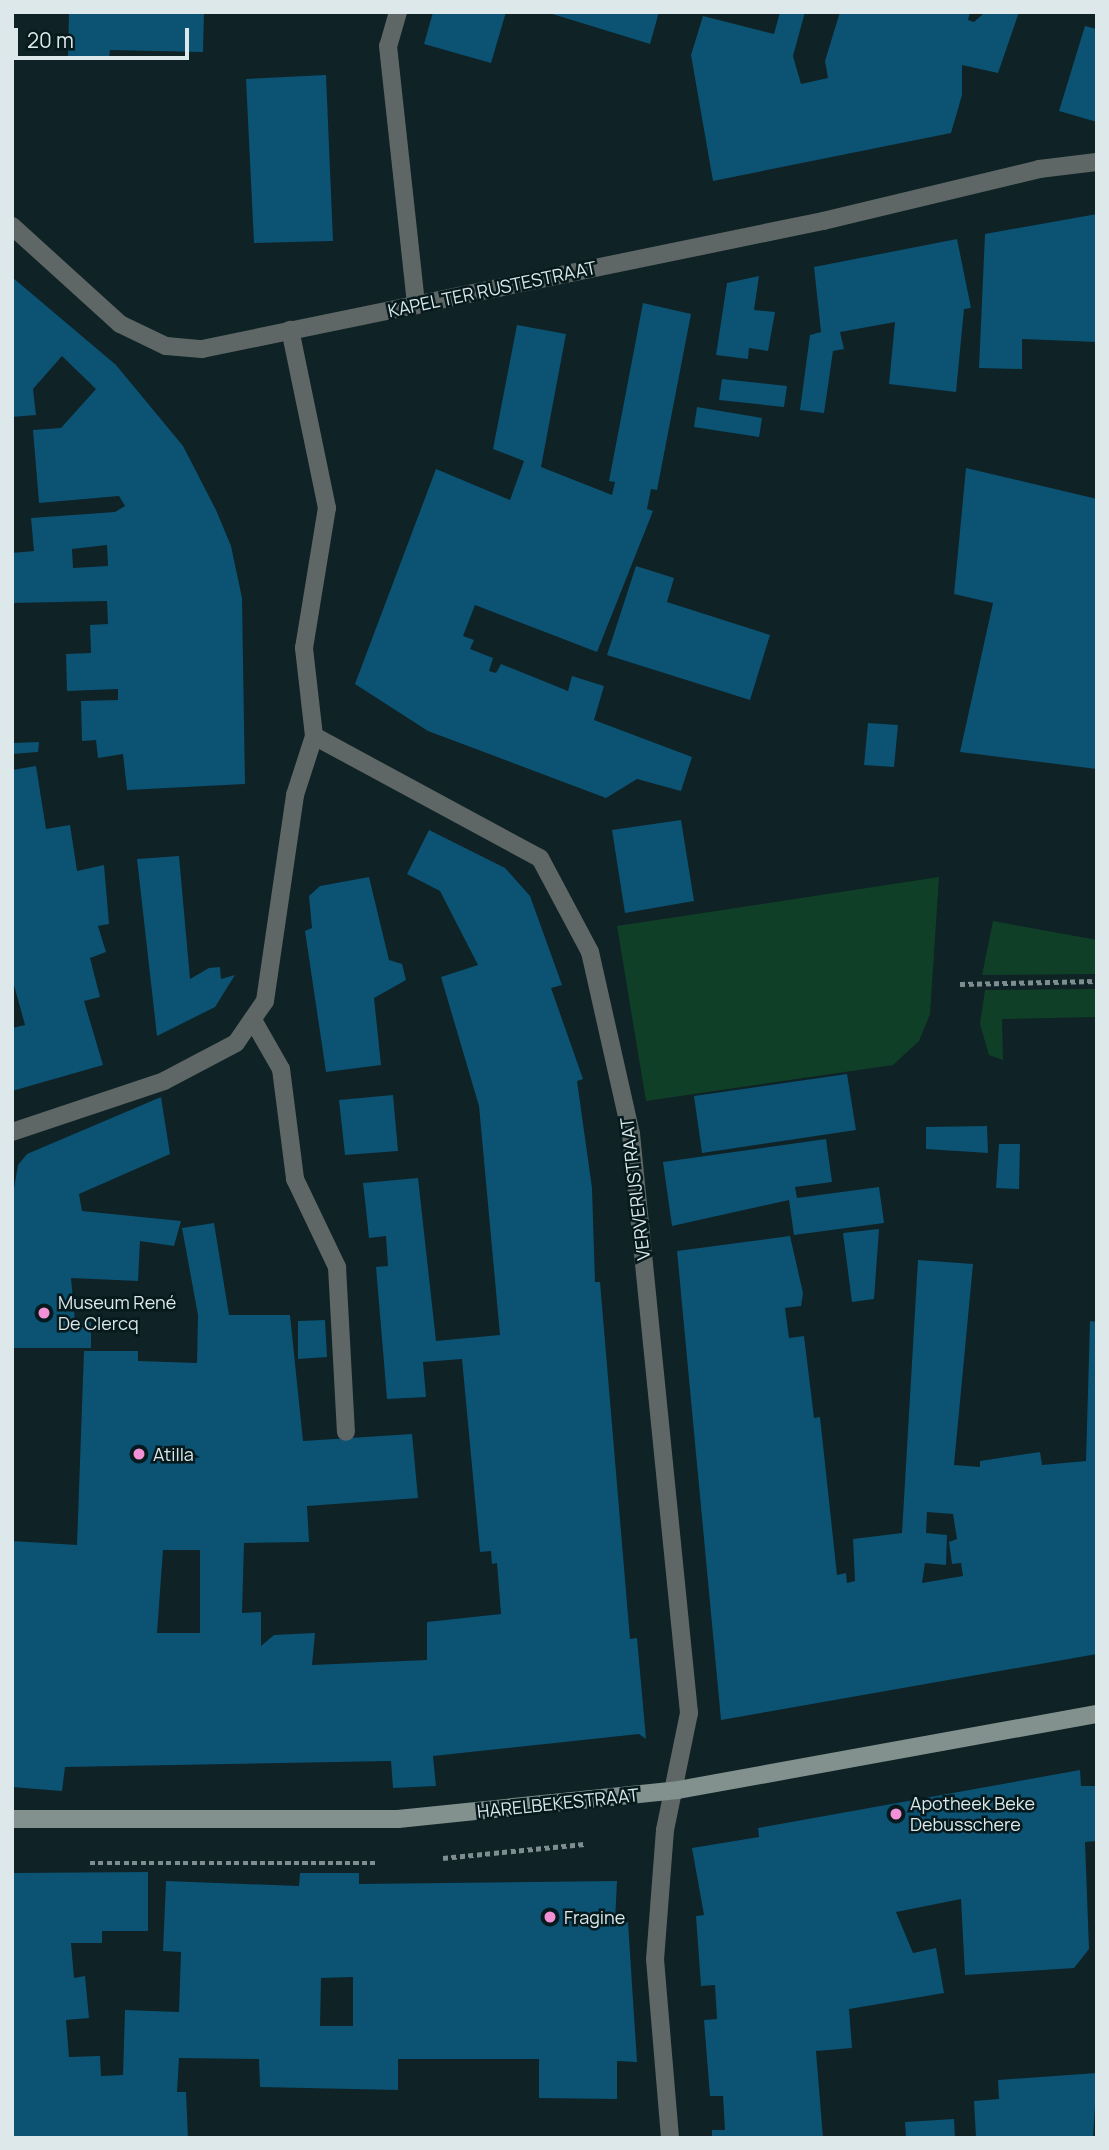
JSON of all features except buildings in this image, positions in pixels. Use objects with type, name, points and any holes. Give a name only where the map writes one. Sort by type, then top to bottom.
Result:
[{"type":"street","points":[[398,12],[388,47],[416,305]]},
{"type":"street","name":"KAPEL TER RUSTESTRAAT","points":[[12,226],[120,324],[166,346],[202,349],[823,221],[1039,169],[1097,162]]},
{"type":"street","points":[[12,1132],[164,1081],[236,1042],[265,1001],[295,795],[314,736],[304,648],[327,508],[290,330]]},
{"type":"street","name":"VERVERIJSTRAAT","points":[[314,736],[540,858],[590,952],[631,1134],[689,1713],[678,1790],[665,1830],[655,1959],[670,2138]]},
{"type":"street","points":[[253,1020],[281,1069],[295,1179],[337,1267],[346,1432]]},
{"type":"street","name":"HARELBEKESTRAAT","points":[[12,1819],[398,1819],[678,1790],[1097,1714]]},
{"type":"path","points":[[960,984],[1097,981]]},
{"type":"green space","points":[[939,877],[930,1014],[919,1041],[893,1065],[646,1101],[617,926]]},
{"type":"green space","points":[[993,921],[1097,940],[1097,974],[982,975]]},
{"type":"green space","points":[[1097,989],[1097,1017],[1002,1019],[1003,1060],[989,1055],[980,1024],[985,990]]},
{"type":"place","name":"Museum René De Clercq","points":[[44,1313]]},
{"type":"place","name":"Atilla","points":[[139,1454]]},
{"type":"place","name":"Apotheek Beke Debusschere","points":[[896,1814]]},
{"type":"place","name":"Fragine","points":[[550,1917]]}]
